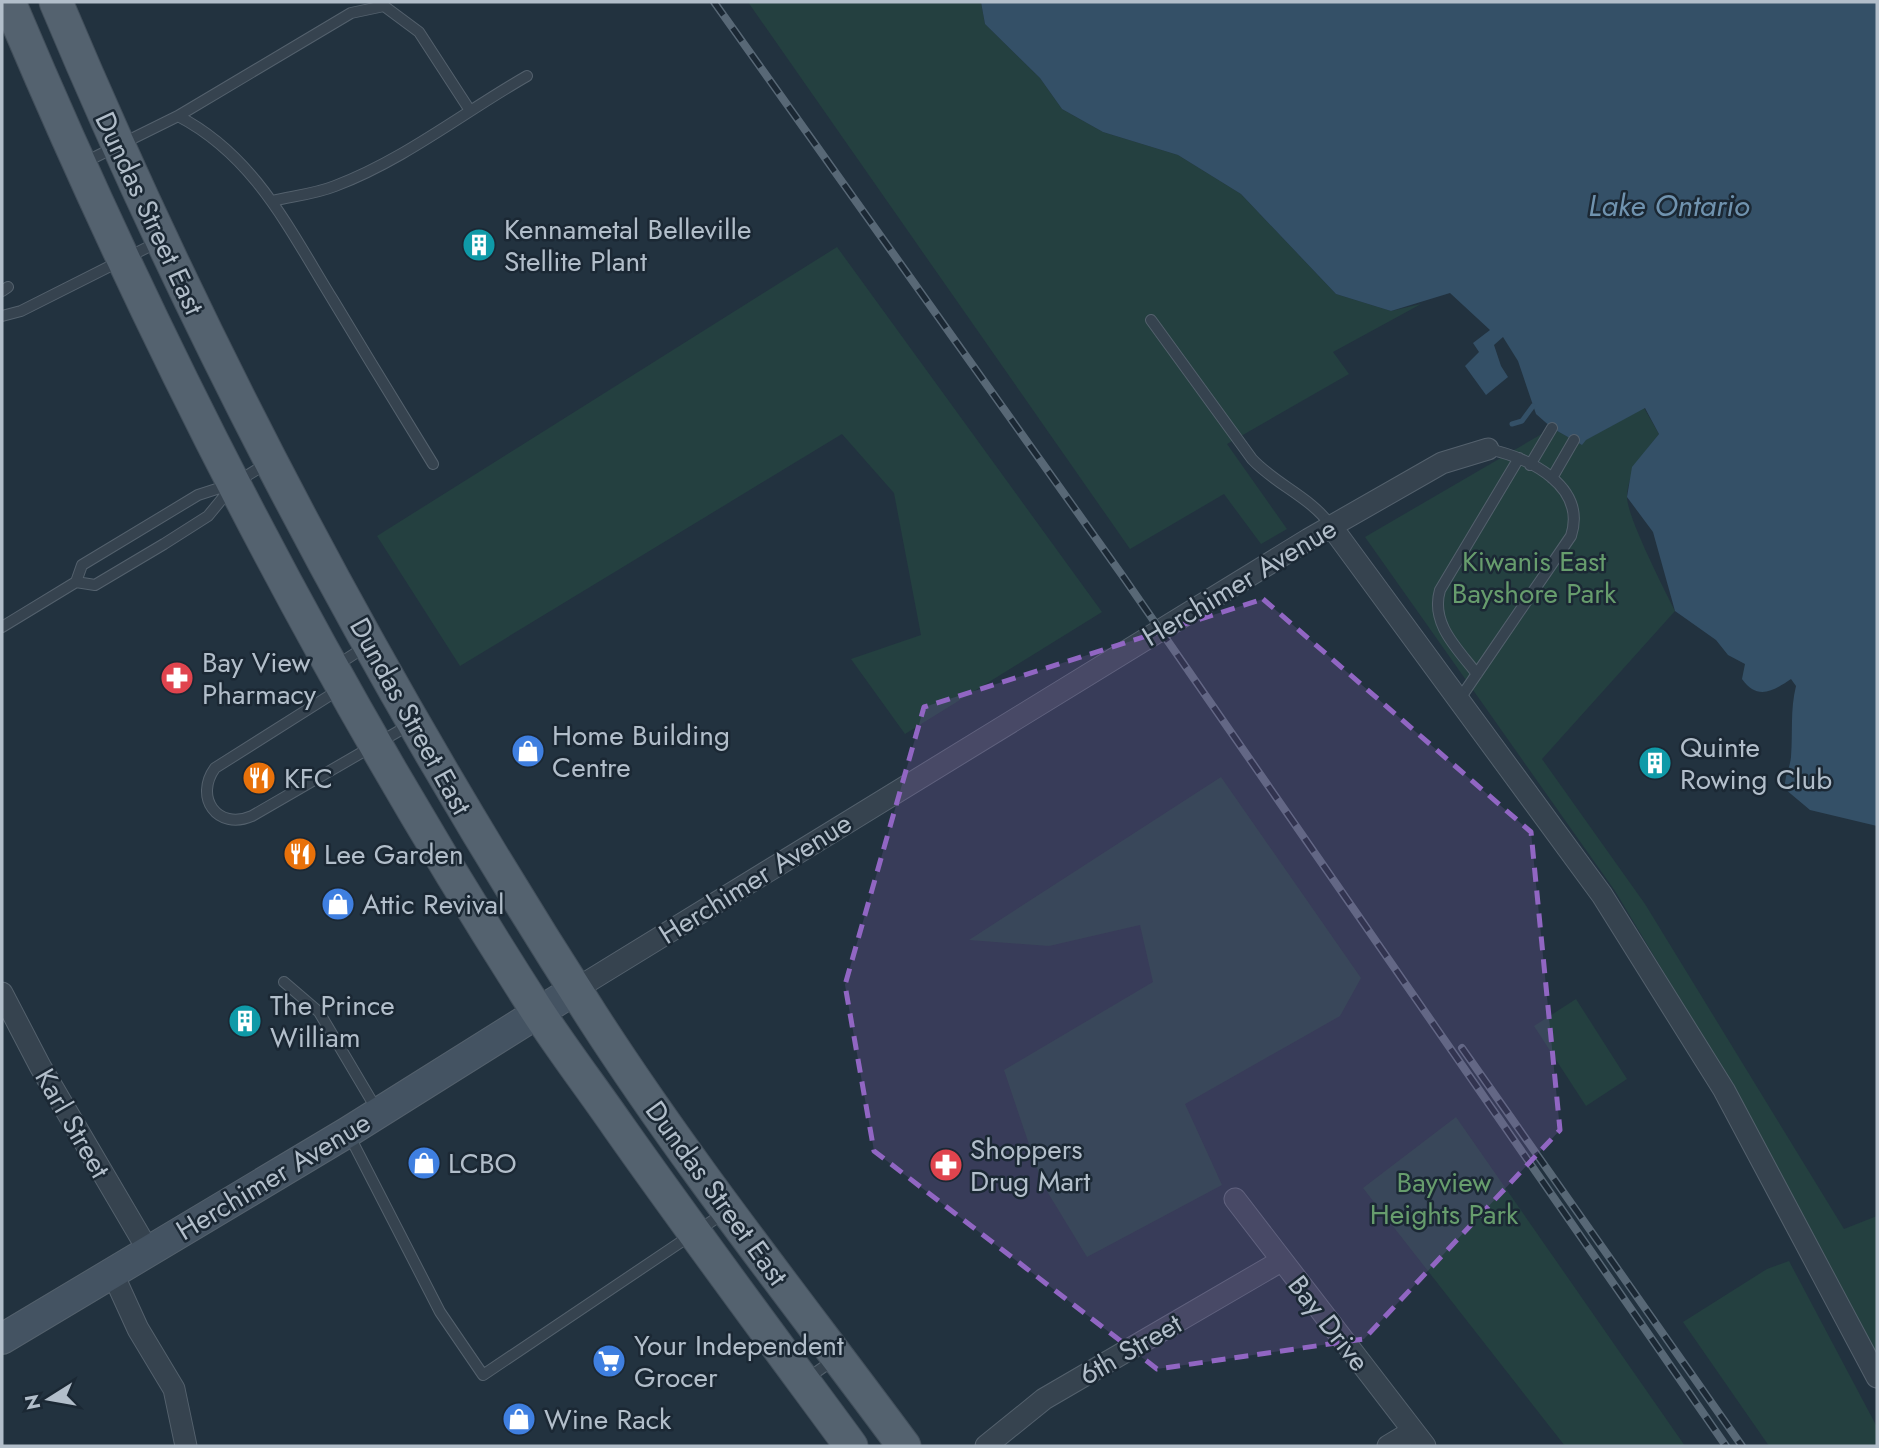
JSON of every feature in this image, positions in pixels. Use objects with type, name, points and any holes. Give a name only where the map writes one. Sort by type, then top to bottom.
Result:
[{"type":"main road","name":"Dundas Street East","points":[[9,2],[78,165],[122,260],[235,483],[376,743],[539,1013],[694,1234],[851,1446]]},
{"type":"main road","name":"Dundas Street East","points":[[56,2],[117,147],[161,241],[272,461],[370,644],[495,863],[676,1137],[904,1446]]},
{"type":"main road","points":[[432,838],[470,870],[547,977],[576,989]]},
{"type":"main road","points":[[539,1013],[562,1021],[575,1031],[642,1114],[676,1137]]},
{"type":"street","name":"Herchimer Avenue","points":[[2,1339],[348,1132],[1137,642],[1442,463],[1488,449]]},
{"type":"street","points":[[1331,526],[1602,895],[1706,1061],[1877,1377]]},
{"type":"street","name":"Karl Street","points":[[2,993],[40,1066],[149,1250]]},
{"type":"street","name":"Bay Drive","points":[[1235,1199],[1419,1438]]},
{"type":"street","name":"6th Street","points":[[986,1446],[1044,1399],[1281,1261]]},
{"type":"street","points":[[111,1272],[138,1328],[174,1389],[186,1446]]},
{"type":"street","points":[[1388,1446],[1419,1438]]},
{"type":"lane","points":[[78,165],[178,116],[351,13],[384,6],[419,32],[469,109]]},
{"type":"lane","points":[[272,201],[333,187],[380,167],[469,109],[527,76]]},
{"type":"lane","points":[[178,116],[209,132],[236,156],[272,201],[433,464]]},
{"type":"lane","points":[[2,316],[21,311],[161,241]]},
{"type":"lane","points":[[1151,320],[1252,459],[1271,478],[1309,502],[1331,526]]},
{"type":"lane","points":[[1530,465],[1552,428]]},
{"type":"lane","points":[[1459,700],[1571,536],[1575,509],[1569,495],[1552,478],[1574,440]]},
{"type":"lane","name":"Herchimer Avenue","points":[[1488,449],[1519,458],[1552,478]]},
{"type":"lane","points":[[1477,674],[1442,628],[1436,602],[1440,590],[1519,458]]},
{"type":"lane","points":[[2,627],[76,582],[82,565],[198,495],[235,483],[272,461]]},
{"type":"lane","points":[[76,582],[95,585],[164,544],[208,516],[235,483]]},
{"type":"lane","points":[[370,644],[338,677],[215,768],[207,779],[208,799],[219,816],[239,822],[414,723]]},
{"type":"lane","points":[[284,982],[319,1012],[379,1112]]},
{"type":"lane","points":[[348,1132],[440,1312],[483,1375],[729,1210]]},
{"type":"lane","points":[[803,1381],[838,1356]]},
{"type":"highlighted area","points":[[1263,599],[1531,832],[1560,1130],[1364,1339],[1157,1369],[874,1151],[845,985],[924,707]]},
{"type":"green space","points":[[748,2],[981,2],[985,24],[1040,78],[1062,109],[1103,132],[1178,155],[1241,194],[1336,294],[1391,311],[1421,304],[1333,352],[1349,374],[1227,444],[1287,529],[1261,544],[1224,494],[1130,549]]},
{"type":"green space","points":[[837,247],[1102,612],[905,734],[851,659],[921,635],[894,493],[842,434],[460,666],[377,536]]},
{"type":"green space","name":"Kiwanis East Bayshore Park","points":[[1644,408],[1659,434],[1630,479],[1628,506],[1675,611],[1542,759],[1645,904],[1844,1229],[1877,1216],[1877,1359],[1741,1101],[1615,891],[1365,537],[1552,428],[1582,445],[1585,440]]},
{"type":"green space","points":[[1221,777],[1361,978],[1340,1016],[1185,1104],[1222,1185],[1087,1257],[1042,1183],[1004,1070],[1153,982],[1140,925],[1049,946],[969,940]]},
{"type":"green space","points":[[1576,999],[1627,1079],[1586,1106],[1534,1026]]},
{"type":"green space","name":"Bayview Heights Park","points":[[1456,1117],[1685,1446],[1565,1446],[1363,1188]]},
{"type":"green space","points":[[1789,1261],[1877,1427],[1877,1446],[1769,1446],[1683,1322],[1767,1269]]},
{"type":"water","name":"Lake Ontario","points":[[981,2],[1877,2],[1877,826],[1810,810],[1785,789],[1791,757],[1792,712],[1796,686],[1791,679],[1765,692],[1753,690],[1742,679],[1745,664],[1728,655],[1716,640],[1675,611],[1653,532],[1627,497],[1632,467],[1659,434],[1645,408],[1586,440],[1582,445],[1552,428],[1536,414],[1518,361],[1503,337],[1494,345],[1508,377],[1486,395],[1465,366],[1479,352],[1473,343],[1490,330],[1450,293],[1391,311],[1336,294],[1241,194],[1178,155],[1103,132],[1062,109],[1040,78],[985,24]]},
{"type":"waterway","points":[[1512,424],[1522,421],[1533,406]]},
{"type":"railway","points":[[714,2],[1122,575],[1726,1446]]},
{"type":"railway","points":[[1462,1048],[1742,1446]]},
{"type":"place","name":"Kennametal Belleville Stellite Plant","points":[[479,245]]},
{"type":"place","name":"Bay View Pharmacy","points":[[177,678]]},
{"type":"place","name":"Home Building Centre","points":[[528,751]]},
{"type":"place","name":"Quinte Rowing Club","points":[[1655,763]]},
{"type":"place","name":"KFC","points":[[259,778]]},
{"type":"place","name":"Lee Garden","points":[[300,854]]},
{"type":"place","name":"Attic Revival","points":[[338,904]]},
{"type":"place","name":"The Prince William","points":[[245,1021]]},
{"type":"place","name":"LCBO","points":[[424,1163]]},
{"type":"place","name":"Shoppers Drug Mart","points":[[946,1165]]},
{"type":"place","name":"Your Independent Grocer","points":[[609,1361]]},
{"type":"place","name":"Wine Rack","points":[[519,1419]]}]
